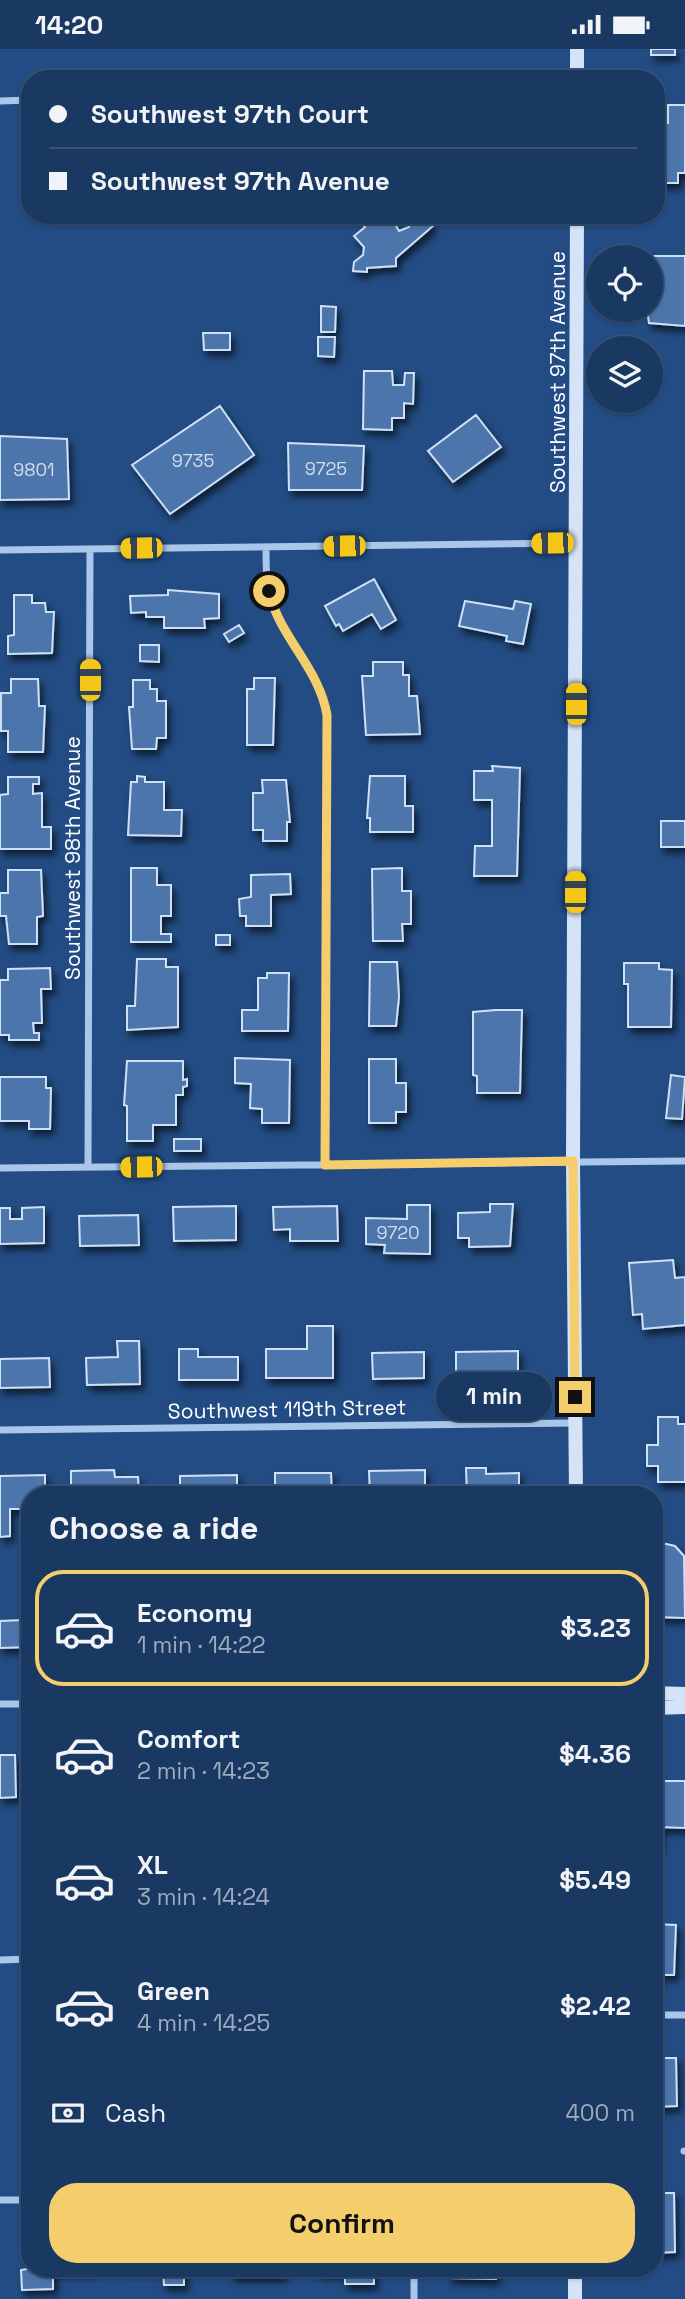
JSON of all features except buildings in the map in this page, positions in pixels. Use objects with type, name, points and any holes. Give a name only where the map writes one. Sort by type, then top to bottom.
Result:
[{"type":"street","points":[[577,70],[578,49]]},
{"type":"street","points":[[0,101],[21,100]]},
{"type":"street","name":"Southwest 97th Avenue","points":[[576,1486],[573,1161],[577,224]]},
{"type":"street","points":[[0,550],[577,543]]},
{"type":"street","points":[[266,547],[271,602],[280,624],[316,677],[327,715],[325,1165]]},
{"type":"street","name":"Southwest 98th Avenue","points":[[88,1167],[90,549]]},
{"type":"street","points":[[0,1168],[685,1161]]},
{"type":"street","name":"Southwest 119th Street","points":[[0,1430],[575,1423]]},
{"type":"street","points":[[663,1693],[685,1694]]},
{"type":"street","points":[[0,1704],[21,1704]]},
{"type":"street","points":[[663,1708],[685,1707]]},
{"type":"street","points":[[0,1960],[21,1959]]},
{"type":"street","points":[[663,2015],[685,2015]]},
{"type":"street","points":[[0,2200],[21,2200]]},
{"type":"street","points":[[414,2277],[414,2299]]},
{"type":"street","points":[[575,2277],[575,2299]]},
{"type":"route","points":[[269,591],[280,624],[316,677],[327,715],[325,1165],[573,1161],[575,1397]]}]
